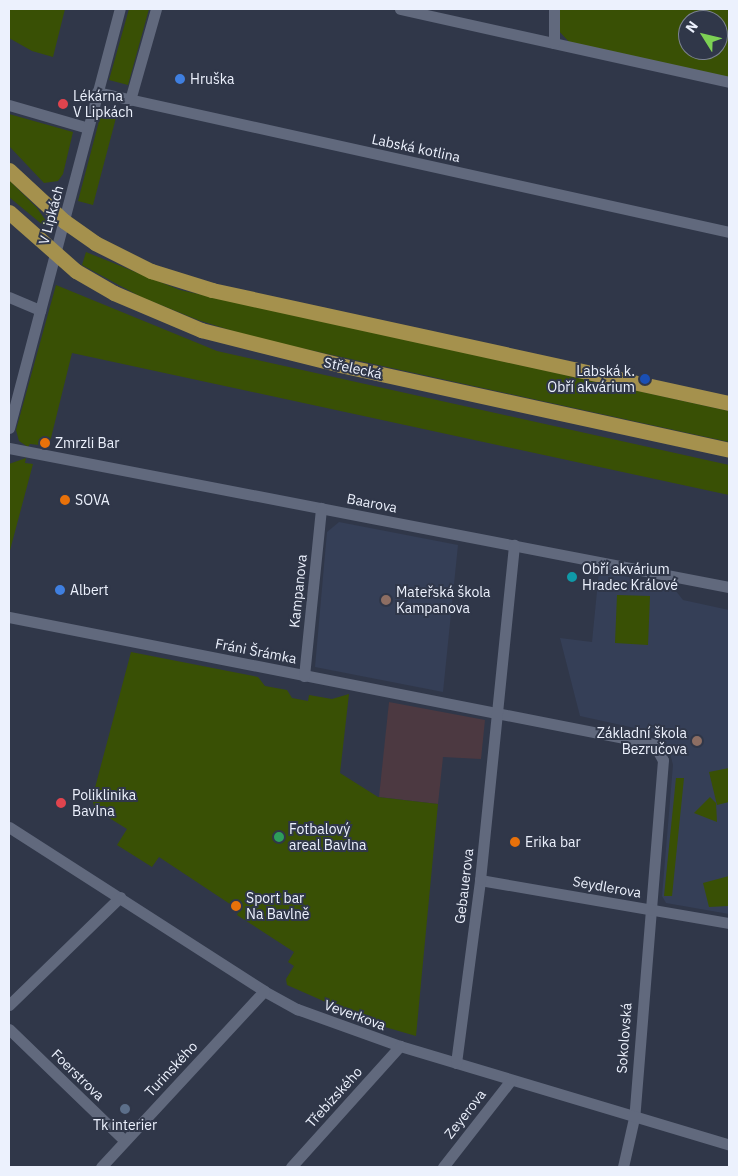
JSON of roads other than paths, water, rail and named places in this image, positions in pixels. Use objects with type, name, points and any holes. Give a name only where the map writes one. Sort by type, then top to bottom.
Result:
[{"type":"main road","points":[[9,170],[64,221],[95,243],[151,271],[212,290],[729,403]]},
{"type":"main road","name":"Střelecká","points":[[9,212],[55,256],[131,301],[201,330],[246,344],[729,450]]},
{"type":"street","name":"V Lipkách","points":[[9,428],[120,9]]},
{"type":"street","points":[[130,100],[156,9]]},
{"type":"street","points":[[400,9],[729,82]]},
{"type":"street","points":[[554,9],[554,43]]},
{"type":"street","name":"Labská kotlina","points":[[97,92],[729,232]]},
{"type":"street","points":[[9,105],[88,128]]},
{"type":"street","points":[[9,297],[40,310]]},
{"type":"street","name":"Baarova","points":[[9,448],[729,587]]},
{"type":"street","name":"Kampanova","points":[[304,676],[321,508]]},
{"type":"street","name":"Gebauerova","points":[[456,1063],[480,880],[514,545]]},
{"type":"street","name":"Fráni Šrámka","points":[[9,617],[304,676],[498,712]]},
{"type":"street","points":[[498,712],[648,742],[659,750],[663,760],[648,909]]},
{"type":"street","name":"Veverkova","points":[[9,827],[264,991],[336,1026],[634,1118],[729,1145]]},
{"type":"street","name":"Seydlerova","points":[[480,880],[729,924]]},
{"type":"street","points":[[9,1005],[120,897]]},
{"type":"street","name":"Sokolovská","points":[[623,1167],[634,1118],[648,909]]},
{"type":"street","name":"Turinského","points":[[101,1167],[264,991]]},
{"type":"street","name":"Foerstrova","points":[[9,1029],[125,1142]]},
{"type":"street","name":"Třebízského","points":[[290,1167],[400,1046]]},
{"type":"street","name":"Zeyerova","points":[[443,1167],[511,1080]]},
{"type":"place","name":"Hruška","points":[[180,79]]},
{"type":"place","name":"Lékárna V Lipkách","points":[[63,104]]},
{"type":"place","name":"Labská k. Obří akvárium","points":[[645,379]]},
{"type":"place","name":"Zmrzli Bar","points":[[45,443]]},
{"type":"place","name":"SOVA","points":[[65,500]]},
{"type":"place","name":"Obří akvárium Hradec Králové","points":[[572,577]]},
{"type":"place","name":"Albert","points":[[60,590]]},
{"type":"place","name":"Mateřská škola Kampanova","points":[[386,600]]},
{"type":"place","name":"Základní škola Bezručova","points":[[697,741]]},
{"type":"place","name":"Poliklinika Bavlna","points":[[61,803]]},
{"type":"place","name":"Fotbalový areal Bavlna","points":[[279,837]]},
{"type":"place","name":"Erika bar","points":[[515,842]]},
{"type":"place","name":"Sport bar Na Bavlně","points":[[236,906]]},
{"type":"place","name":"Tk interier","points":[[125,1109]]}]
